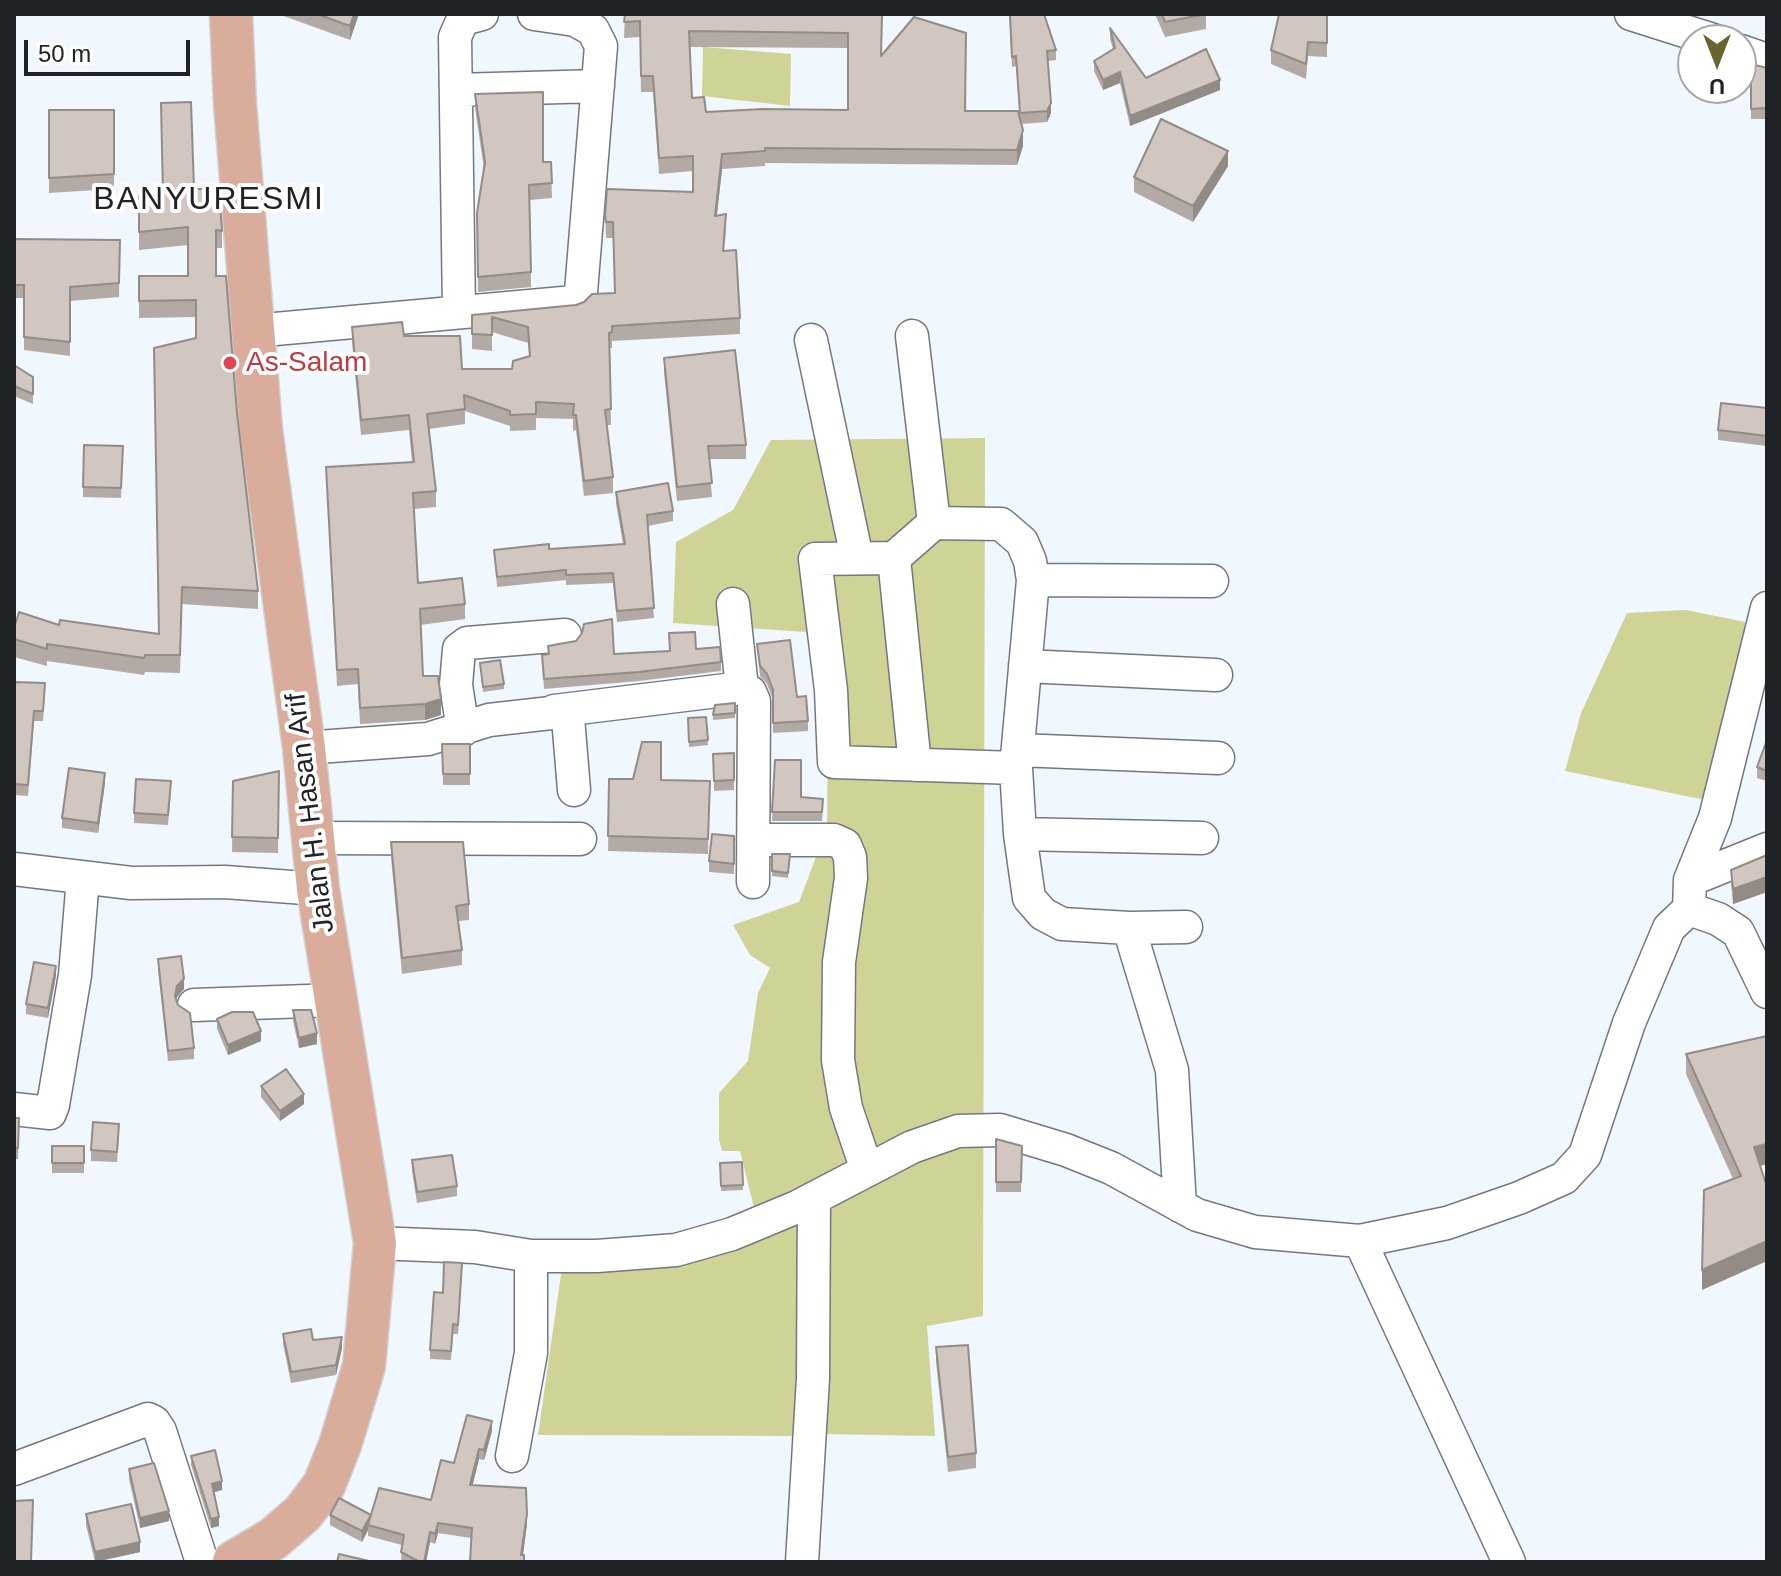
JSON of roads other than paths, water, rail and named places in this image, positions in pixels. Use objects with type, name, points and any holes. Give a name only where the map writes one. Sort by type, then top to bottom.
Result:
[{"type":"main road","name":"Jalan H. Hasan Arif","points":[[231,14],[235,104],[261,429],[304,748],[318,889],[375,1243],[364,1366],[340,1445],[324,1485],[303,1513],[273,1539],[234,1562]]},
{"type":"street","points":[[459,312],[456,33],[463,19],[482,14]]},
{"type":"street","points":[[253,331],[561,305],[577,300],[581,292],[601,46],[593,30],[575,20],[534,14]]},
{"type":"street","points":[[1631,14],[1677,29]]},
{"type":"street","points":[[456,90],[598,86]]},
{"type":"street","points":[[912,336],[934,523]]},
{"type":"street","points":[[811,340],[857,558]]},
{"type":"street","points":[[1186,927],[1062,924],[1043,914],[1029,898],[1020,834],[1017,759],[1033,580],[1030,561],[1022,542],[1001,524],[934,523],[894,558],[815,559],[831,690],[834,762],[915,765],[1017,759],[1218,758]]},
{"type":"street","points":[[894,558],[915,765]]},
{"type":"street","points":[[1033,580],[1212,581]]},
{"type":"street","points":[[733,604],[742,688]]},
{"type":"street","points":[[375,1243],[475,1247],[531,1256],[597,1256],[676,1250],[732,1234],[814,1198],[912,1147],[958,1131],[1000,1130],[1066,1150],[1111,1168],[1197,1215],[1255,1232],[1360,1241],[1447,1223],[1519,1198],[1564,1178],[1585,1155],[1629,1023],[1669,928],[1689,894],[1715,818],[1767,608]]},
{"type":"street","points":[[463,730],[456,685],[459,649],[467,643],[565,635]]},
{"type":"street","points":[[1025,666],[1216,675]]},
{"type":"street","points":[[304,748],[428,739],[489,720],[742,688],[750,692],[754,701],[753,882]]},
{"type":"street","points":[[554,711],[568,718],[574,790]]},
{"type":"street","points":[[1020,834],[1202,838]]},
{"type":"street","points":[[313,838],[580,839]]},
{"type":"street","points":[[753,840],[834,840],[845,845],[850,857],[851,878],[839,962],[838,1060],[846,1108],[867,1170]]},
{"type":"street","points":[[1689,894],[1767,849]]},
{"type":"street","points":[[14,869],[131,883],[225,882],[318,889]]},
{"type":"street","points":[[14,1109],[50,1113],[53,1105],[75,975],[83,878]]},
{"type":"street","points":[[1689,894],[1738,932],[1767,992]]},
{"type":"street","points":[[1129,928],[1172,1070],[1180,1206]]},
{"type":"street","points":[[194,1005],[336,1000]]},
{"type":"street","points":[[802,1562],[813,1378],[814,1198]]},
{"type":"street","points":[[1360,1241],[1509,1562]]},
{"type":"street","points":[[512,1456],[531,1353],[531,1256]]},
{"type":"street","points":[[14,1469],[148,1419],[160,1431],[202,1562]]},
{"type":"place","name":"As-Salam","points":[[230,363]]},
{"type":"district","name":"BANYURESMI","points":[[209,200]]}]
